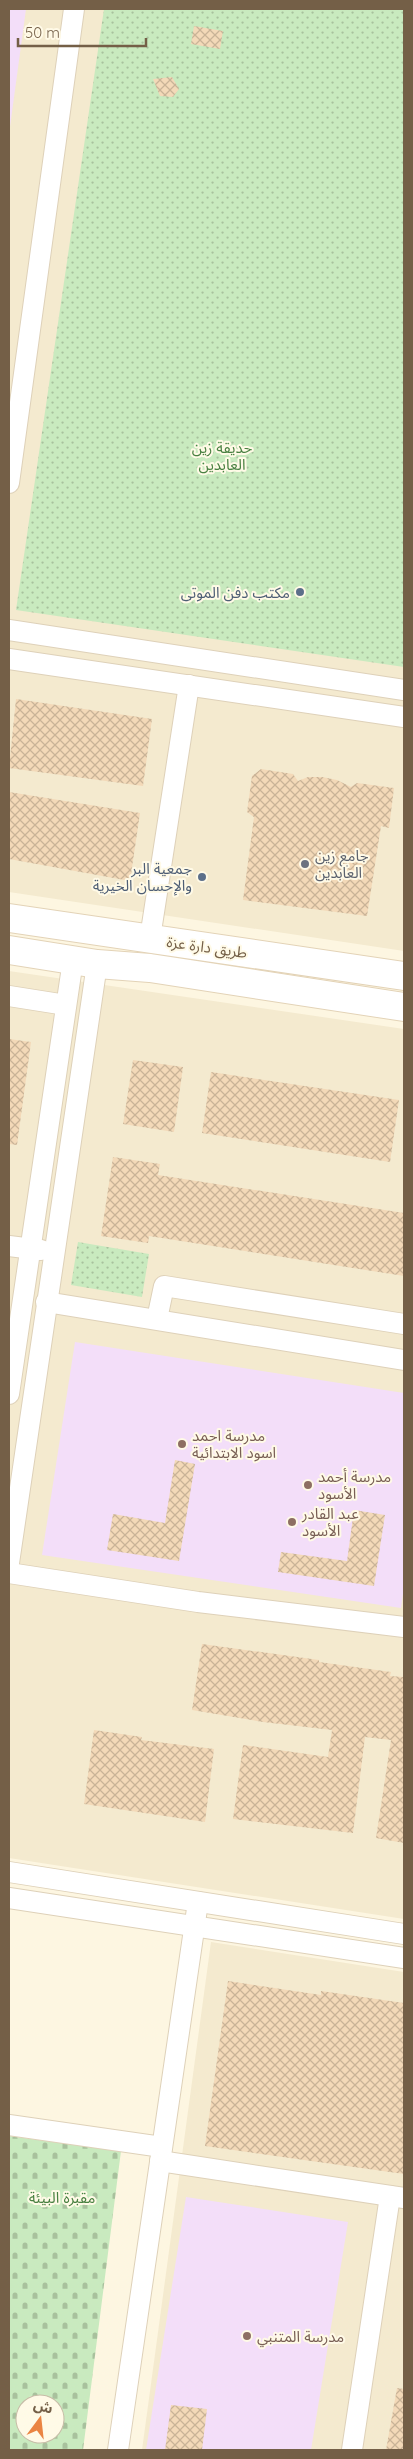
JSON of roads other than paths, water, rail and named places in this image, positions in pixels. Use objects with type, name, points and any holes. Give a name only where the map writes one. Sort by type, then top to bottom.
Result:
[{"type":"main road","name":"طريق دارة عزة","points":[[9,918],[403,971]]},
{"type":"main road","points":[[9,950],[85,962],[150,968],[404,1007]]},
{"type":"street","points":[[9,483],[12,439],[74,9]]},
{"type":"street","points":[[9,630],[404,690]]},
{"type":"street","points":[[96,672],[100,644]]},
{"type":"street","points":[[9,659],[404,717]]},
{"type":"street","points":[[327,706],[330,678]]},
{"type":"street","points":[[150,938],[189,686]]},
{"type":"street","points":[[9,1394],[66,1005],[85,962]]},
{"type":"street","points":[[9,1563],[54,1252],[85,962]]},
{"type":"street","points":[[9,996],[66,1005]]},
{"type":"street","points":[[9,1246],[54,1252]]},
{"type":"street","points":[[157,1319],[164,1286],[404,1324]]},
{"type":"street","points":[[46,1302],[404,1360]]},
{"type":"street","points":[[9,1573],[198,1602],[404,1628]]},
{"type":"street","points":[[9,1872],[404,1934]]},
{"type":"street","points":[[9,1898],[404,1958]]},
{"type":"street","points":[[118,2450],[198,1902]]},
{"type":"street","points":[[9,2125],[397,2197],[352,2450]]},
{"type":"place","name":"مكتب دفن الموتى","points":[[300,592]]},
{"type":"place","name":"جامع زين العابدين","points":[[305,864]]},
{"type":"place","name":"جمعية البر والإحسان الخيرية","points":[[202,877]]},
{"type":"place","name":"مدرسة احمد اسود الابتدائية","points":[[182,1444]]},
{"type":"place","name":"مدرسة أحمد الأسود","points":[[308,1485]]},
{"type":"place","name":"عبد القادر الأسود","points":[[292,1522]]},
{"type":"place","name":"مدرسة المتنبي","points":[[247,2336]]},
{"type":"park label","name":"حديقة زين العابدين","points":[[222,456]]},
{"type":"park label","name":"مقبرة البيئة","points":[[62,2197]]}]
